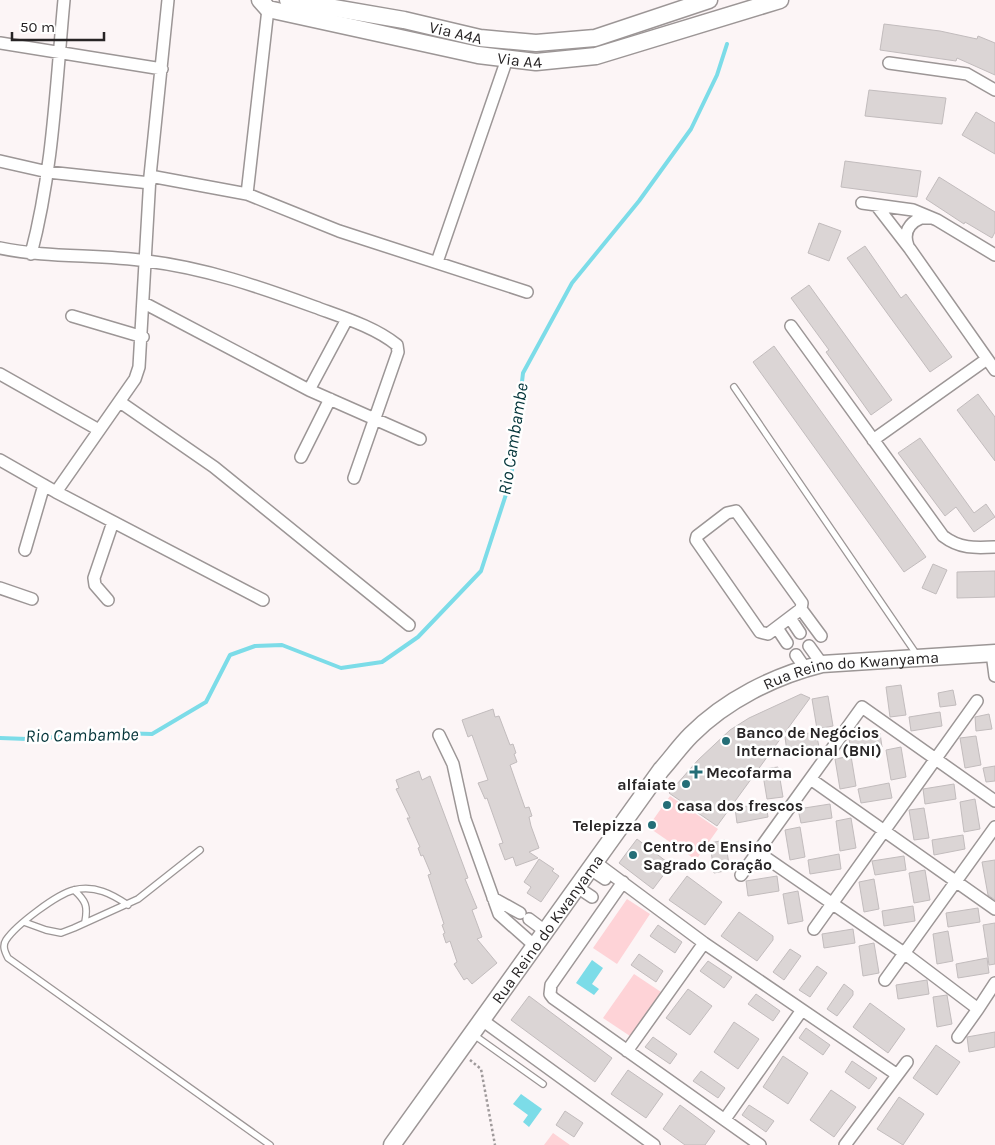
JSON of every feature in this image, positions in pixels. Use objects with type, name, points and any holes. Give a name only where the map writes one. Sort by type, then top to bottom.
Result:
[{"type":"main road","name":"Via A4A","points":[[288,0],[404,20],[480,38],[521,43],[560,42],[595,38],[709,0]]},
{"type":"main road","name":"Via A4","points":[[262,2],[478,55],[536,62],[596,56],[780,0]]},
{"type":"main road","name":"Rua Reino do Kwanyama","points":[[392,1145],[661,770],[691,735],[735,700],[801,662],[822,664],[918,656],[994,653]]},
{"type":"street","points":[[31,254],[43,210],[48,172],[64,0]]},
{"type":"street","points":[[56,492],[120,402],[135,379],[140,367],[150,180],[168,0]]},
{"type":"street","points":[[246,194],[262,2]]},
{"type":"street","points":[[0,43],[162,69]]},
{"type":"street","points":[[437,262],[507,59]]},
{"type":"street","points":[[889,63],[967,74],[995,90]]},
{"type":"street","points":[[0,161],[48,172],[150,180],[246,194],[339,231],[527,292]]},
{"type":"street","points":[[862,203],[913,210],[937,220],[995,255]]},
{"type":"street","points":[[876,205],[910,249],[995,370]]},
{"type":"street","points":[[910,249],[906,236],[910,226],[921,218],[937,220]]},
{"type":"street","points":[[0,248],[31,254],[147,261],[244,281],[347,319],[391,340],[397,345],[398,352],[354,478]]},
{"type":"street","points":[[144,303],[309,390],[420,439]]},
{"type":"street","points":[[72,316],[143,337]]},
{"type":"street","points":[[309,390],[347,319]]},
{"type":"street","points":[[791,326],[943,536],[955,545],[974,548],[995,547]]},
{"type":"street","points":[[873,440],[987,359]]},
{"type":"street","points":[[0,374],[100,430]]},
{"type":"street","points":[[301,457],[330,399]]},
{"type":"street","points":[[120,402],[214,467],[409,625]]},
{"type":"street","points":[[0,460],[44,486],[263,600]]},
{"type":"street","points":[[24,550],[44,486]]},
{"type":"street","points":[[801,609],[768,634],[760,632],[696,542],[697,536],[727,512],[736,511],[801,600],[801,609],[821,636]]},
{"type":"street","points":[[108,600],[95,586],[94,578],[113,522]]},
{"type":"street","points":[[0,588],[32,599]]},
{"type":"street","points":[[790,618],[800,632]]},
{"type":"street","points":[[777,628],[787,642]]},
{"type":"street","points":[[809,646],[822,664]]},
{"type":"street","points":[[994,653],[995,674]]},
{"type":"street","points":[[814,929],[977,701]]},
{"type":"street","points":[[741,875],[759,854],[862,707],[995,801]]},
{"type":"street","points":[[439,735],[453,764],[464,820],[498,914],[535,946]]},
{"type":"street","points":[[812,780],[995,909]]},
{"type":"street","points":[[885,980],[995,827]]},
{"type":"street","points":[[759,854],[904,953],[978,1009]]},
{"type":"street","points":[[592,866],[614,883],[896,1074]]},
{"type":"street","points":[[592,866],[614,883]]},
{"type":"street","points":[[614,883],[599,902],[552,985],[550,994],[760,1145]]},
{"type":"street","points":[[577,887],[599,902]]},
{"type":"street","points":[[493,898],[545,931]]},
{"type":"street","points":[[627,1051],[704,943]]},
{"type":"street","points":[[958,1037],[995,983]]},
{"type":"street","points":[[725,1119],[802,1010]]},
{"type":"street","points":[[477,1027],[640,1141],[654,1145]]},
{"type":"street","points":[[845,1145],[896,1074],[907,1062]]},
{"type":"lane","points":[[734,387],[918,656]]},
{"type":"lane","points":[[24,922],[61,933],[128,904],[200,850]]},
{"type":"lane","points":[[128,904],[104,891],[74,890],[61,896],[24,922],[5,940],[3,949],[8,958],[270,1145]]},
{"type":"lane","points":[[74,890],[85,900],[87,908],[84,922]]},
{"type":"lane","points":[[477,1027],[543,1084]]},
{"type":"path","points":[[458,1053],[482,1069],[495,1145]]},
{"type":"shaded area","points":[[670,796],[718,829],[696,860],[648,827]]},
{"type":"shaded area","points":[[627,899],[650,914],[617,964],[593,948]]},
{"type":"shaded area","points":[[634,974],[661,992],[630,1036],[603,1018]]},
{"type":"shaded area","points":[[553,1133],[570,1145],[544,1145]]},
{"type":"water","points":[[592,960],[603,968],[592,984],[599,989],[594,995],[576,983]]},
{"type":"water","points":[[521,1094],[542,1109],[529,1127],[523,1122],[528,1115],[513,1104]]},
{"type":"building","points":[[884,24],[940,31],[977,39],[978,36],[995,43],[995,75],[957,58],[956,61],[880,50]]},
{"type":"building","points":[[869,90],[946,98],[942,124],[865,116]]},
{"type":"building","points":[[976,112],[995,123],[995,154],[962,135]]},
{"type":"building","points":[[845,161],[921,171],[917,197],[841,187]]},
{"type":"building","points":[[939,177],[995,212],[995,232],[992,238],[965,222],[964,224],[926,199]]},
{"type":"building","points":[[819,223],[841,231],[829,261],[808,253]]},
{"type":"building","points":[[865,246],[901,298],[906,294],[952,357],[930,372],[847,258]]},
{"type":"building","points":[[809,285],[892,400],[871,415],[826,352],[829,350],[791,298]]},
{"type":"building","points":[[774,346],[926,557],[904,572],[753,362]]},
{"type":"building","points":[[978,394],[995,417],[995,461],[957,410]]},
{"type":"building","points":[[920,438],[974,513],[986,504],[995,517],[974,532],[956,507],[945,516],[898,453]]},
{"type":"building","points":[[933,564],[947,570],[936,594],[922,588]]},
{"type":"building","points":[[995,571],[995,597],[957,598],[957,572]]},
{"type":"building","points":[[901,685],[906,715],[890,717],[886,687]]},
{"type":"building","points":[[953,690],[956,705],[940,707],[938,693]]},
{"type":"building","points":[[801,694],[810,698],[717,826],[669,793],[698,760],[730,730],[749,718]]},
{"type":"building","points":[[828,696],[833,726],[817,729],[812,699]]},
{"type":"building","points":[[493,709],[495,717],[499,716],[510,745],[513,744],[516,753],[514,754],[517,762],[510,765],[525,808],[529,807],[532,816],[529,817],[531,826],[539,848],[529,852],[538,858],[516,866],[513,857],[505,860],[499,844],[503,843],[487,798],[485,799],[478,783],[488,780],[472,735],[468,737],[462,720]]},
{"type":"building","points":[[940,712],[942,726],[911,731],[909,717]]},
{"type":"building","points":[[989,714],[992,729],[976,731],[975,717]]},
{"type":"building","points":[[816,732],[819,747],[787,752],[785,737]]},
{"type":"building","points":[[880,733],[882,747],[851,752],[849,738]]},
{"type":"building","points":[[976,736],[981,765],[965,768],[960,738]]},
{"type":"building","points":[[901,747],[906,777],[891,780],[886,750]]},
{"type":"building","points":[[851,756],[856,786],[840,789],[835,759]]},
{"type":"building","points":[[995,766],[995,781],[986,782],[983,768]]},
{"type":"building","points":[[778,767],[783,797],[767,799],[762,769]]},
{"type":"building","points":[[419,771],[422,780],[430,776],[468,878],[465,879],[477,908],[472,910],[482,937],[477,939],[497,963],[472,984],[467,978],[464,980],[454,964],[457,962],[450,941],[446,943],[443,934],[445,933],[442,925],[444,924],[428,875],[431,874],[423,855],[421,856],[418,848],[420,847],[407,818],[410,818],[396,789],[399,788],[396,780]]},
{"type":"building","points":[[889,783],[892,798],[861,803],[858,789]]},
{"type":"building","points":[[954,784],[956,799],[925,804],[923,789]]},
{"type":"building","points":[[975,799],[980,829],[964,832],[960,802]]},
{"type":"building","points":[[766,803],[768,817],[737,823],[735,808]]},
{"type":"building","points":[[830,804],[832,818],[801,823],[798,809]]},
{"type":"building","points":[[924,808],[929,838],[914,840],[909,810]]},
{"type":"building","points":[[851,818],[856,848],[840,851],[836,821]]},
{"type":"building","points":[[800,827],[805,857],[790,860],[785,830]]},
{"type":"building","points":[[963,835],[965,849],[934,855],[932,840]]},
{"type":"building","points":[[637,839],[671,865],[653,889],[619,863]]},
{"type":"building","points":[[725,840],[730,870],[714,873],[710,843]]},
{"type":"building","points":[[839,854],[841,869],[810,874],[808,860]]},
{"type":"building","points":[[904,856],[906,870],[875,875],[872,861]]},
{"type":"building","points":[[539,859],[554,869],[552,871],[559,876],[541,902],[527,893],[531,887],[524,882]]},
{"type":"building","points":[[995,860],[995,900],[988,895],[982,862]]},
{"type":"building","points":[[925,870],[930,900],[914,903],[909,873]]},
{"type":"building","points":[[687,876],[722,902],[705,925],[669,900]]},
{"type":"building","points":[[777,876],[779,891],[748,896],[746,881]]},
{"type":"building","points":[[874,879],[879,909],[864,912],[859,882]]},
{"type":"building","points":[[798,891],[803,921],[788,924],[783,894]]},
{"type":"building","points":[[913,906],[915,921],[884,926],[882,911]]},
{"type":"building","points":[[978,908],[980,922],[948,927],[946,913]]},
{"type":"building","points":[[739,912],[773,936],[773,940],[757,961],[721,936]]},
{"type":"building","points":[[995,923],[995,964],[989,965],[983,925]]},
{"type":"building","points":[[658,925],[682,942],[675,953],[650,936]]},
{"type":"building","points":[[853,929],[855,943],[824,948],[822,934]]},
{"type":"building","points":[[948,931],[953,961],[937,964],[933,934]]},
{"type":"building","points":[[874,943],[879,973],[863,976],[859,946]]},
{"type":"building","points":[[790,949],[801,956],[784,980],[773,972]]},
{"type":"building","points":[[639,954],[663,971],[656,982],[631,965]]},
{"type":"building","points":[[987,958],[989,973],[958,978],[956,964]]},
{"type":"building","points":[[708,961],[732,977],[724,988],[700,971]]},
{"type":"building","points":[[817,966],[827,973],[810,997],[799,990]]},
{"type":"building","points":[[927,980],[929,994],[898,999],[896,985]]},
{"type":"building","points":[[844,984],[853,991],[853,995],[837,1016],[827,1009]]},
{"type":"building","points":[[688,989],[712,1006],[690,1035],[666,1018]]},
{"type":"building","points":[[756,994],[780,1011],[773,1021],[748,1004]]},
{"type":"building","points":[[947,995],[952,1024],[937,1027],[933,997]]},
{"type":"building","points":[[529,996],[612,1058],[595,1082],[511,1020]]},
{"type":"building","points":[[870,1003],[905,1029],[888,1053],[853,1027]]},
{"type":"building","points":[[734,1022],[759,1039],[738,1069],[714,1052]]},
{"type":"building","points":[[806,1028],[830,1045],[823,1055],[799,1038]]},
{"type":"building","points":[[995,1032],[995,1047],[969,1052],[967,1037]]},
{"type":"building","points":[[653,1037],[677,1054],[670,1064],[645,1047]]},
{"type":"building","points":[[936,1045],[960,1062],[937,1095],[913,1078]]},
{"type":"building","points":[[783,1056],[808,1073],[788,1104],[763,1087]]},
{"type":"building","points":[[852,1061],[877,1078],[869,1089],[845,1072]]},
{"type":"building","points":[[628,1070],[663,1094],[646,1118],[611,1094]]},
{"type":"building","points":[[701,1071],[725,1088],[718,1098],[693,1081]]},
{"type":"building","points":[[831,1090],[856,1107],[834,1137],[810,1120]]},
{"type":"building","points":[[899,1097],[924,1114],[903,1145],[877,1129]]},
{"type":"building","points":[[680,1105],[715,1131],[705,1145],[685,1145],[663,1129]]},
{"type":"building","points":[[749,1105],[774,1121],[766,1132],[742,1115]]},
{"type":"building","points":[[565,1111],[583,1123],[574,1137],[556,1125]]},
{"type":"waterway","name":"Rio Cambambe","points":[[0,738],[27,739],[118,733],[152,734],[206,702],[230,655],[255,646],[282,645],[341,668],[382,662],[418,637],[481,571],[511,479],[523,373],[572,283],[639,201],[691,129],[717,75],[727,44]]},
{"type":"place","name":"Banco de Negócios Internacional (BNI)","points":[[726,741]]},
{"type":"place","name":"Mecofarma","points":[[696,772]]},
{"type":"place","name":"alfaiate","points":[[686,784]]},
{"type":"place","name":"casa dos frescos","points":[[667,805]]},
{"type":"place","name":"Telepizza","points":[[652,825]]},
{"type":"place","name":"Centro de Ensino Sagrado Coração","points":[[633,855]]}]
